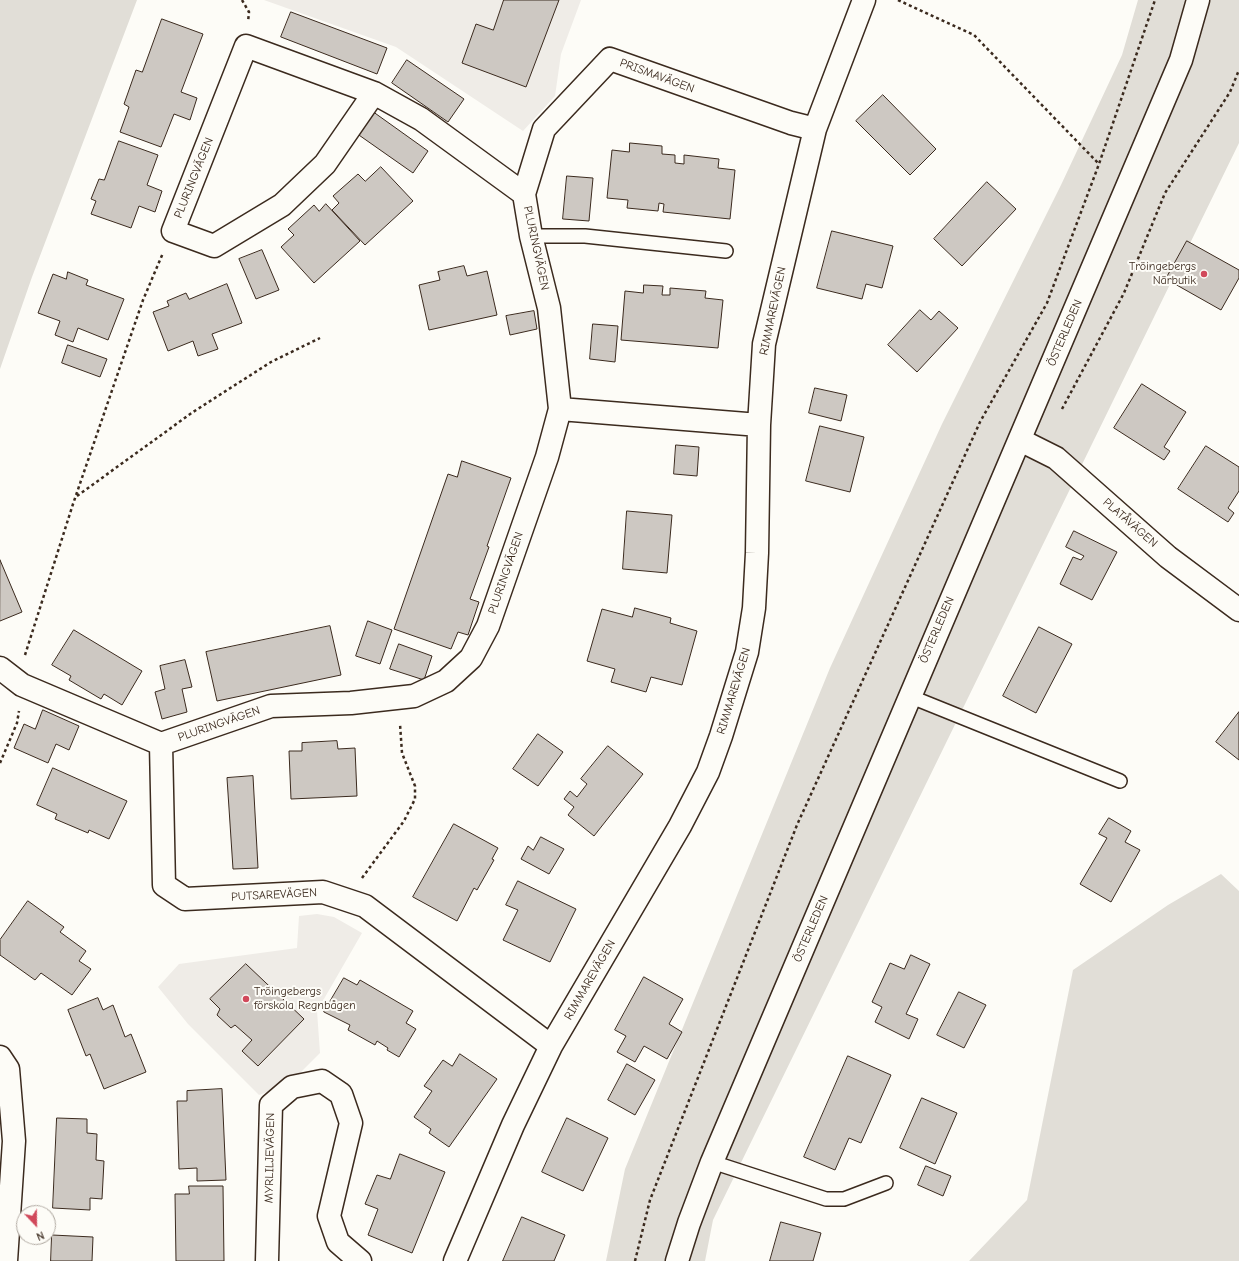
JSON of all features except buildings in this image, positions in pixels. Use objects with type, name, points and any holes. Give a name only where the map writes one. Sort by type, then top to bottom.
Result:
[{"type":"street","name":"RIMMAREVÄGEN","points":[[454,1261],[512,1126],[551,1046],[680,826],[708,772],[721,736],[747,652],[754,608],[757,553],[759,425],[764,344],[815,129],[864,0]]},
{"type":"street","name":"ÖSTERLEDEN","points":[[677,1261],[689,1223],[712,1162],[909,696],[1020,440],[1181,60],[1198,0]]},
{"type":"street","name":"PLURINGVÄGEN","points":[[162,744],[271,706],[351,704],[414,696],[446,681],[471,658],[493,611],[547,457],[560,409],[549,308],[524,194],[421,119],[374,93],[246,46],[173,231],[214,246],[282,205],[325,164],[374,93]]},
{"type":"street","name":"PRISMAVÄGEN","points":[[524,194],[544,129],[610,58],[791,123],[815,129]]},
{"type":"street","points":[[560,409],[759,425]]},
{"type":"street","name":"PLATÅVÄGEN","points":[[1020,440],[1056,458],[1168,557],[1239,610]]},
{"type":"street","points":[[0,668],[22,685],[162,744]]},
{"type":"street","name":"PUTSAREVÄGEN","points":[[162,744],[164,885],[185,899],[323,892],[365,906],[551,1046]]},
{"type":"street","points":[[0,1057],[8,1069],[6,1261]]},
{"type":"street","name":"MYRLILJEVÄGEN","points":[[267,1261],[271,1105],[292,1087],[322,1081],[341,1094],[351,1123],[329,1216],[338,1242],[360,1261]]},
{"type":"lane","points":[[532,236],[586,236],[726,251]]},
{"type":"lane","points":[[909,696],[1120,781]]},
{"type":"lane","points":[[712,1162],[826,1199],[844,1199],[886,1183]]},
{"type":"path","points":[[898,0],[974,35],[1099,164]]},
{"type":"path","points":[[635,1261],[650,1200],[797,825],[980,422],[1047,303],[1099,164],[1155,0]]},
{"type":"path","points":[[0,763],[17,723],[22,685],[22,664],[76,497],[143,300],[173,231]]},
{"type":"path","points":[[76,497],[213,400],[271,362],[320,338]]},
{"type":"path","points":[[343,899],[362,878],[404,821],[415,799],[415,786],[402,753],[398,697]]},
{"type":"shaded area","points":[[0,0],[137,0],[32,277],[0,369]]},
{"type":"shaded area","points":[[264,0],[581,0],[561,54],[555,96],[523,131],[396,47]]},
{"type":"shaded area","points":[[1138,0],[1239,0],[1239,143],[713,1220],[705,1261],[606,1261],[625,1169],[830,668],[942,424],[1061,185],[1122,55]]},
{"type":"shaded area","points":[[1221,874],[1239,891],[1239,1261],[969,1261],[1027,1200],[1073,970],[1168,905]]},
{"type":"shaded area","name":"Tröingebergs förskola Regnbågen","points":[[317,914],[334,917],[362,933],[317,1011],[320,1053],[289,1084],[259,1095],[188,1024],[158,987],[179,964],[297,948],[299,916]]},
{"type":"place","name":"Tröingebergs Närbutik","points":[[1204,274]]},
{"type":"place","name":"Tröingebergs förskola Regnbågen","points":[[246,999]]}]
